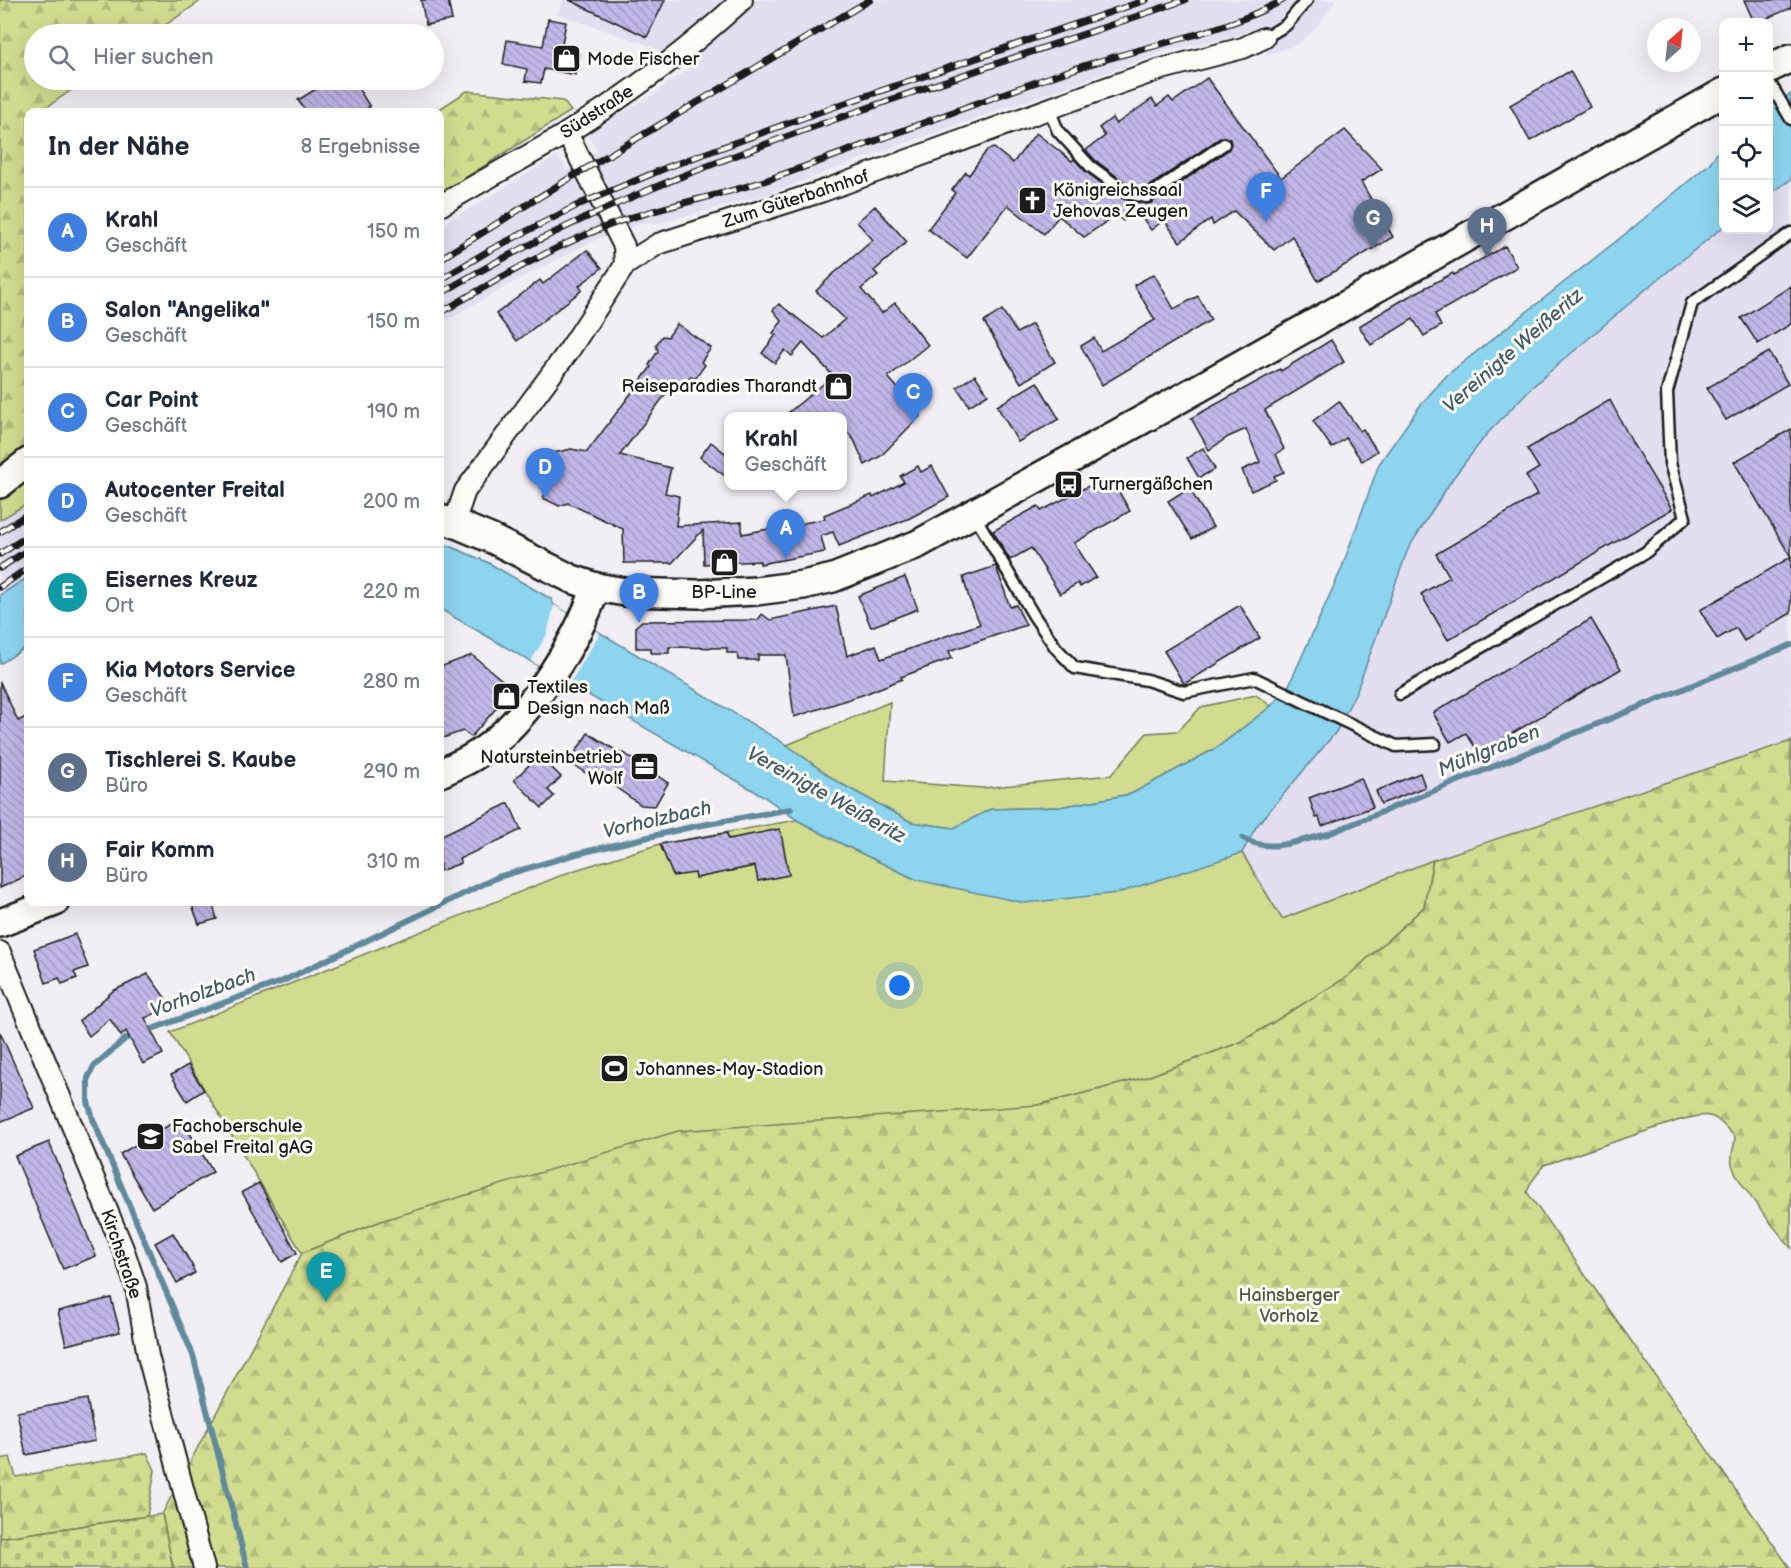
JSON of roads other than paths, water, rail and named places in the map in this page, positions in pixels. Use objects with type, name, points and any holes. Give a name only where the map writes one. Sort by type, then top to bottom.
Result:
[{"type":"main road","points":[[1773,67],[1791,58]]},
{"type":"main road","points":[[447,521],[492,539],[564,576],[596,587],[635,593],[698,594],[756,591],[803,585],[844,574],[910,547],[973,513],[1719,95]]},
{"type":"main road","points":[[0,484],[24,465]]},
{"type":"main road","points":[[444,771],[473,757],[501,736],[530,705],[582,623],[596,587]]},
{"type":"main road","points":[[0,923],[45,906]]},
{"type":"street","name":"Südstraße","points":[[444,204],[567,133],[657,72],[701,38],[742,0]]},
{"type":"street","name":"Zum Güterbahnhof","points":[[447,521],[465,491],[570,349],[625,265],[658,244],[851,182],[1158,70],[1243,48],[1264,38]]},
{"type":"street","points":[[567,133],[624,246],[625,265]]},
{"type":"street","name":"Kirchstraße","points":[[0,952],[124,1251],[136,1287],[148,1356],[204,1568]]},
{"type":"lane","points":[[1264,38],[1286,25],[1307,0]]},
{"type":"lane","points":[[1773,88],[1791,119]]},
{"type":"lane","points":[[1049,108],[1058,131],[1090,166],[1126,193],[1147,197],[1224,144]]},
{"type":"lane","points":[[1400,694],[1647,552],[1685,518],[1670,463],[1667,392],[1692,303],[1791,233]]},
{"type":"lane","points":[[973,513],[1034,616],[1056,648],[1075,668],[1147,680],[1184,692],[1254,678],[1396,746],[1435,744]]},
{"type":"water","points":[[1791,94],[1791,179],[1773,192],[1773,126],[1773,103]]},
{"type":"water","name":"Vereinigte Weißeritz","points":[[1719,150],[1719,230],[1532,387],[1487,434],[1453,478],[1408,549],[1357,690],[1336,732],[1256,827],[1242,853],[1118,893],[1025,903],[917,880],[797,820],[763,796],[444,611],[444,544],[487,562],[551,599],[554,605],[787,745],[836,781],[911,822],[954,828],[991,809],[1060,807],[1131,794],[1218,747],[1271,706],[1289,685],[1341,570],[1379,464],[1422,403],[1447,375],[1629,231],[1709,164]]},
{"type":"water","points":[[24,580],[24,649],[0,664],[0,595]]},
{"type":"waterway","name":"Mühlgraben","points":[[1243,838],[1253,843],[1274,845],[1328,834],[1791,645]]},
{"type":"waterway","name":"Vorholzbach","points":[[444,903],[498,877],[576,854],[691,827],[791,809]]},
{"type":"waterway","name":"Vorholzbach","points":[[247,1568],[193,1355],[94,1122],[88,1102],[88,1078],[94,1066],[125,1039],[283,981],[438,906]]},
{"type":"railway","points":[[444,257],[570,178],[870,0]]},
{"type":"railway","points":[[444,278],[490,250],[580,204],[668,167],[819,112],[1146,0]]},
{"type":"railway","points":[[444,292],[541,239],[698,170],[805,130],[1185,0]]},
{"type":"railway","points":[[444,311],[551,251],[621,221],[770,179],[1094,62],[1205,32],[1259,12],[1283,0]]},
{"type":"railway","points":[[0,532],[24,517]]},
{"type":"railway","points":[[0,554],[24,539]]},
{"type":"railway","points":[[0,568],[24,553]]},
{"type":"railway","points":[[0,587],[24,571]]},
{"type":"place","name":"Mode Fischer","points":[[566,59]]},
{"type":"place","name":"Königreichssaal Jehovas Zeugen","points":[[1032,200]]},
{"type":"place","name":"Kia Motors Service","points":[[1266,222]]},
{"type":"place","name":"Tischlerei S. Kaube","points":[[1373,249]]},
{"type":"place","name":"Fair Komm","points":[[1487,257]]},
{"type":"place","name":"Reiseparadies Tharandt","points":[[838,386]]},
{"type":"place","name":"Car Point","points":[[913,423]]},
{"type":"place","name":"Turnergäßchen","points":[[1068,484]]},
{"type":"place","name":"Autocenter Freital","points":[[545,498]]},
{"type":"place","name":"Krahl","points":[[786,559]]},
{"type":"place","name":"BP-Line","points":[[724,563]]},
{"type":"place","name":"Salon \"Angelika\"","points":[[639,623]]},
{"type":"place","name":"Textiles Design nach Maß","points":[[506,697]]},
{"type":"place","name":"Natursteinbetrieb Wolf","points":[[644,767]]},
{"type":"place","name":"Johannes-May-Stadion","points":[[615,1069]]},
{"type":"place","name":"Fachoberschule Sabel Freital gAG","points":[[151,1136]]},
{"type":"place","name":"Eisernes Kreuz","points":[[326,1302]]},
{"type":"park label","name":"Hainsberger Vorholz","points":[[1289,1305]]}]
